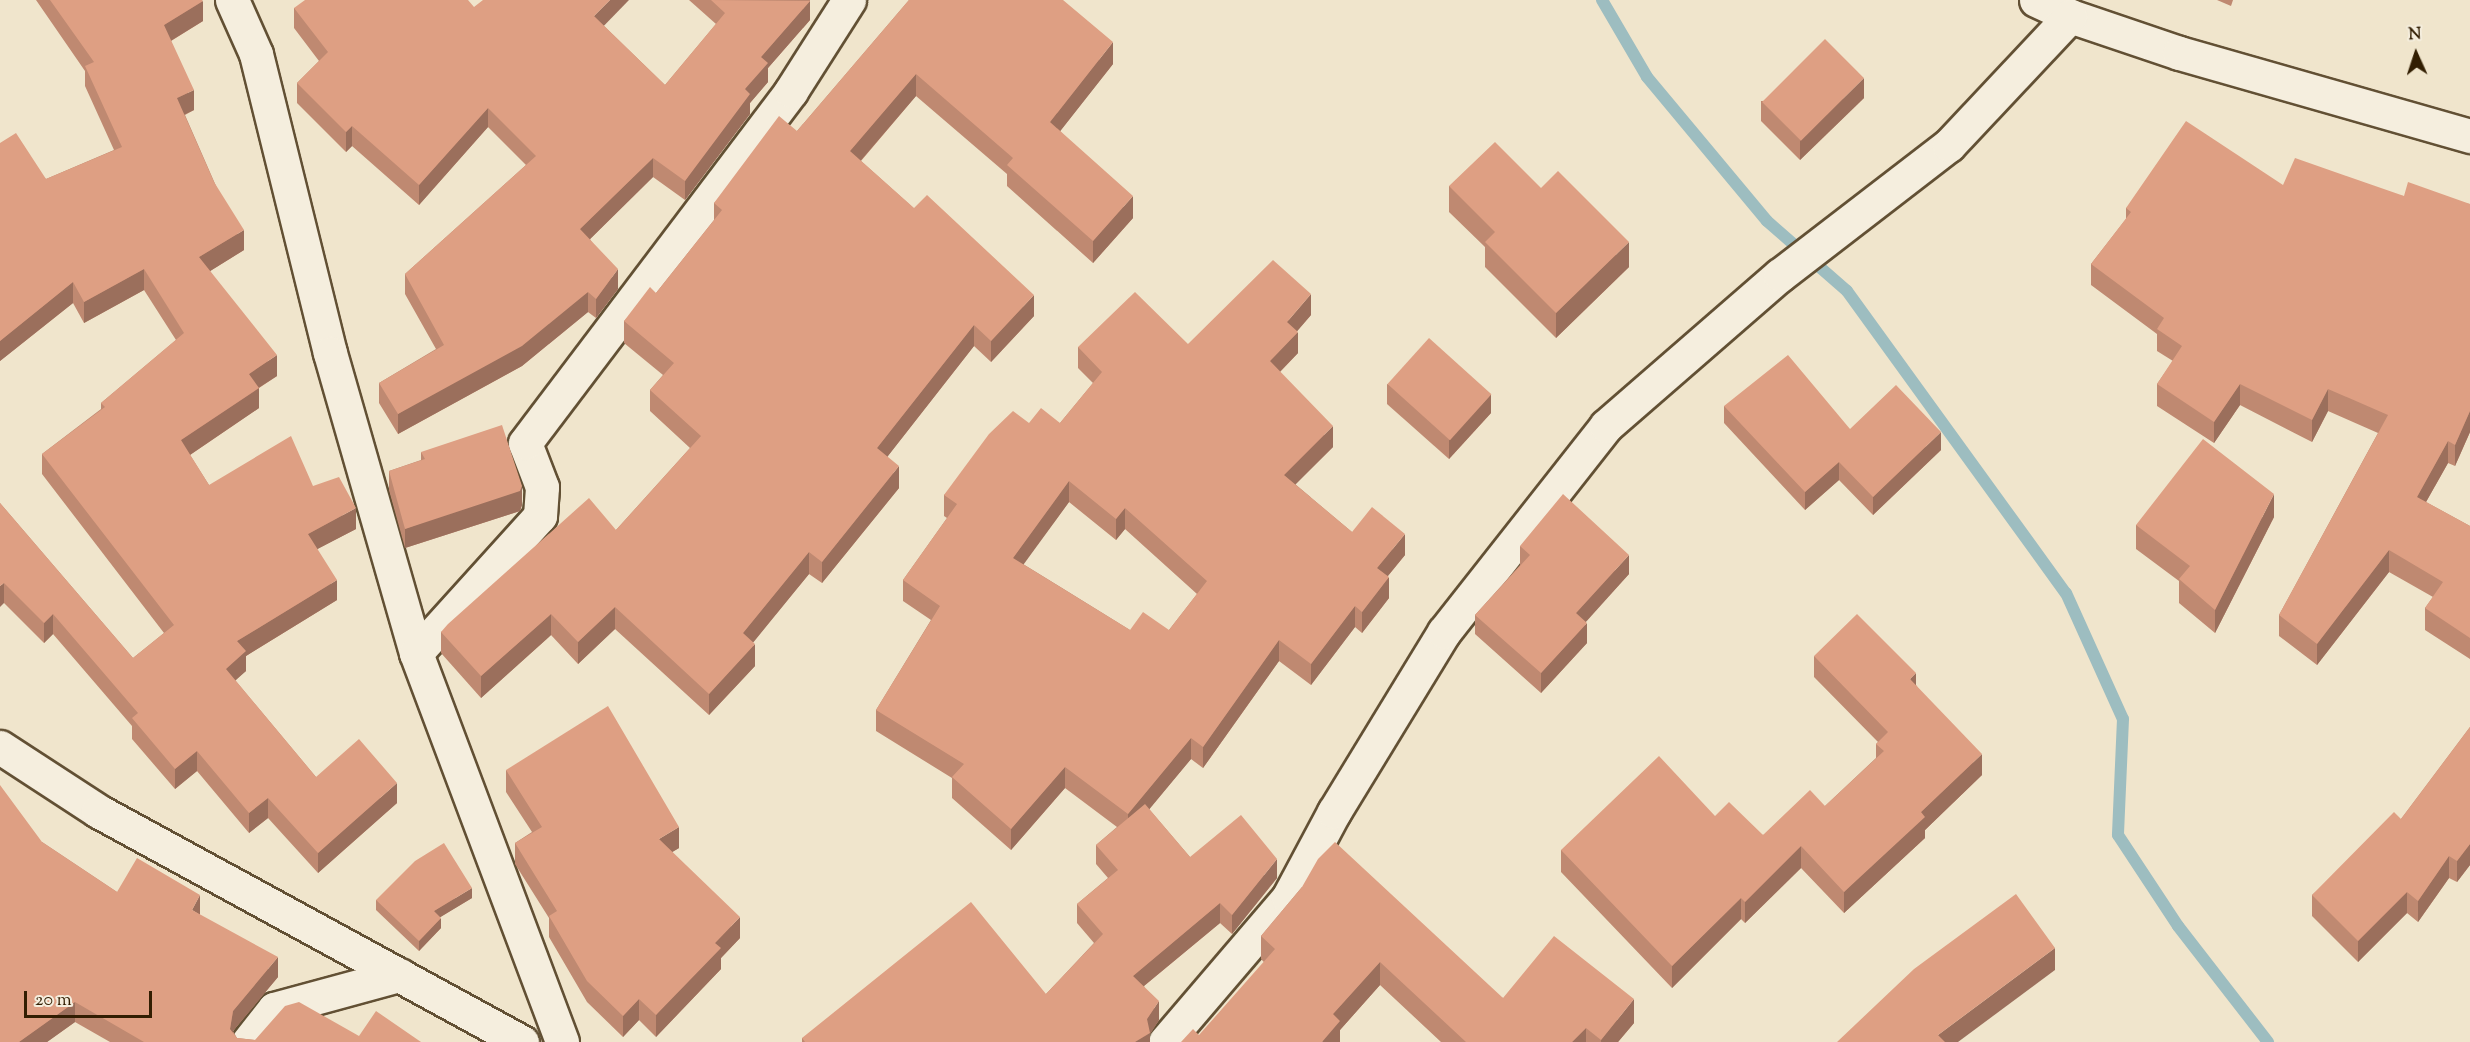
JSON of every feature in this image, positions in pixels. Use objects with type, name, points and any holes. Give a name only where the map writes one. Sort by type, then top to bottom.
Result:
[{"type":"street","points":[[232,0],[256,54],[330,353],[416,653],[562,1042]]},
{"type":"street","points":[[416,653],[540,516],[542,487],[525,443],[791,91],[849,0]]},
{"type":"street","points":[[2036,0],[2070,16],[2179,53],[2470,136]]},
{"type":"street","points":[[1165,1042],[1288,898],[1334,812],[1444,633],[1606,426],[1780,274],[1949,145],[2070,16]]},
{"type":"street","points":[[0,747],[98,811],[522,1042]]},
{"type":"street","points":[[248,1042],[274,1009],[399,975]]},
{"type":"building","points":[[50,0],[203,1],[164,25],[194,90],[177,98],[214,182],[244,230],[199,257],[277,355],[249,374],[259,388],[181,440],[209,485],[291,436],[313,486],[339,477],[356,508],[308,534],[337,580],[237,641],[246,651],[226,669],[316,777],[359,739],[397,783],[318,853],[268,798],[249,813],[197,751],[175,769],[132,718],[138,713],[53,614],[44,623],[4,583],[0,586],[0,503],[133,658],[174,625],[42,454],[105,407],[101,403],[184,333],[144,269],[84,302],[73,282],[0,341],[0,143],[16,133],[46,179],[122,147],[85,66],[94,62]]},
{"type":"building","points":[[305,0],[468,0],[474,7],[483,0],[610,0],[594,16],[665,85],[725,13],[711,0],[810,1],[761,57],[768,63],[745,89],[750,94],[685,181],[653,158],[580,229],[618,269],[596,299],[588,292],[522,346],[398,414],[379,383],[444,345],[405,274],[536,156],[488,108],[419,185],[352,126],[346,132],[297,83],[328,52],[294,8]]},
{"type":"building","points":[[909,0],[1063,0],[1113,42],[1050,122],[1133,196],[1093,241],[1007,165],[1013,158],[916,74],[850,151],[914,208],[927,195],[1034,295],[991,341],[974,325],[877,448],[899,466],[822,562],[809,552],[743,633],[755,644],[709,694],[615,607],[578,642],[551,614],[481,676],[441,632],[448,624],[589,498],[616,530],[701,436],[650,390],[674,363],[624,321],[650,287],[656,293],[722,210],[714,203],[779,116],[797,131]]},
{"type":"building","points":[[1825,39],[1864,78],[1801,141],[1762,102]]},
{"type":"building","points":[[2186,121],[2283,185],[2295,158],[2404,196],[2408,182],[2470,204],[2470,411],[2455,445],[2448,441],[2417,497],[2470,526],[2470,638],[2425,608],[2443,582],[2389,550],[2317,644],[2279,615],[2388,415],[2328,389],[2312,420],[2240,384],[2214,422],[2157,384],[2182,346],[2157,329],[2164,318],[2091,264],[2131,212],[2126,208]]},
{"type":"building","points":[[1495,142],[1541,188],[1558,171],[1629,242],[1556,313],[1485,242],[1495,232],[1449,186]]},
{"type":"building","points":[[1273,260],[1311,294],[1287,322],[1298,332],[1270,361],[1333,426],[1284,475],[1352,532],[1372,507],[1405,534],[1377,568],[1389,577],[1362,612],[1355,606],[1311,664],[1279,640],[1203,747],[1191,738],[1128,814],[1065,767],[1011,829],[952,777],[964,764],[876,710],[940,606],[903,580],[957,504],[944,495],[989,434],[1013,411],[1029,423],[1041,408],[1060,423],[1102,372],[1078,347],[1135,292],[1188,344]],"holes":[[[1069,481],[1116,519],[1125,508],[1207,581],[1169,630],[1143,612],[1130,630],[1013,558]]]},
{"type":"building","points":[[1429,338],[1491,394],[1450,440],[1388,384]]},
{"type":"building","points":[[1788,355],[1850,429],[1896,385],[1941,432],[1873,497],[1839,462],[1805,492],[1724,406]]},
{"type":"building","points":[[502,425],[522,486],[520,491],[405,529],[389,471],[425,459],[421,452]]},
{"type":"building","points":[[2203,439],[2274,494],[2215,610],[2179,579],[2190,566],[2136,525]]},
{"type":"building","points":[[1563,494],[1629,555],[1576,613],[1587,623],[1541,673],[1475,615],[1530,555],[1520,546]]},
{"type":"building","points":[[1857,614],[1916,673],[1910,679],[1982,754],[1921,812],[1925,817],[1844,892],[1801,846],[1745,902],[1741,898],[1672,966],[1561,850],[1659,756],[1715,816],[1729,802],[1763,835],[1810,790],[1825,806],[1884,751],[1876,744],[1888,732],[1814,656]]},
{"type":"building","points":[[608,706],[679,827],[659,839],[740,917],[715,943],[721,948],[656,1015],[639,999],[623,1016],[587,981],[549,916],[557,911],[515,843],[542,827],[506,770]]},
{"type":"building","points":[[2470,727],[2470,844],[2457,861],[2449,856],[2418,901],[2407,892],[2358,941],[2312,895],[2394,812],[2401,819]]},
{"type":"building","points":[[0,785],[42,842],[117,892],[137,858],[200,895],[192,910],[278,957],[233,1011],[230,1029],[237,1038],[255,1040],[285,1006],[299,1002],[359,1036],[376,1011],[421,1042],[144,1042],[75,1002],[19,1042],[0,1042]]},
{"type":"building","points":[[1145,804],[1190,857],[1241,815],[1277,859],[1232,915],[1220,903],[1133,976],[1159,1001],[1147,1019],[1150,1033],[1135,1042],[805,1042],[802,1038],[971,902],[1046,994],[1103,934],[1077,904],[1118,870],[1096,845]]},
{"type":"building","points":[[1335,842],[1503,998],[1554,936],[1634,999],[1601,1040],[1586,1028],[1572,1042],[1466,1042],[1380,962],[1333,1014],[1340,1021],[1322,1042],[1181,1042],[1193,1029],[1199,1035],[1275,949],[1261,936],[1302,887],[1318,859]]},
{"type":"building","points":[[444,843],[472,888],[434,911],[441,918],[419,941],[376,900],[415,861]]},
{"type":"building","points":[[2016,894],[2055,948],[1938,1035],[1945,1042],[1837,1042],[1914,969]]},
{"type":"waterway","points":[[1602,0],[1647,77],[1767,221],[1847,291],[2066,593],[2123,719],[2118,835],[2178,926],[2268,1042]]}]
